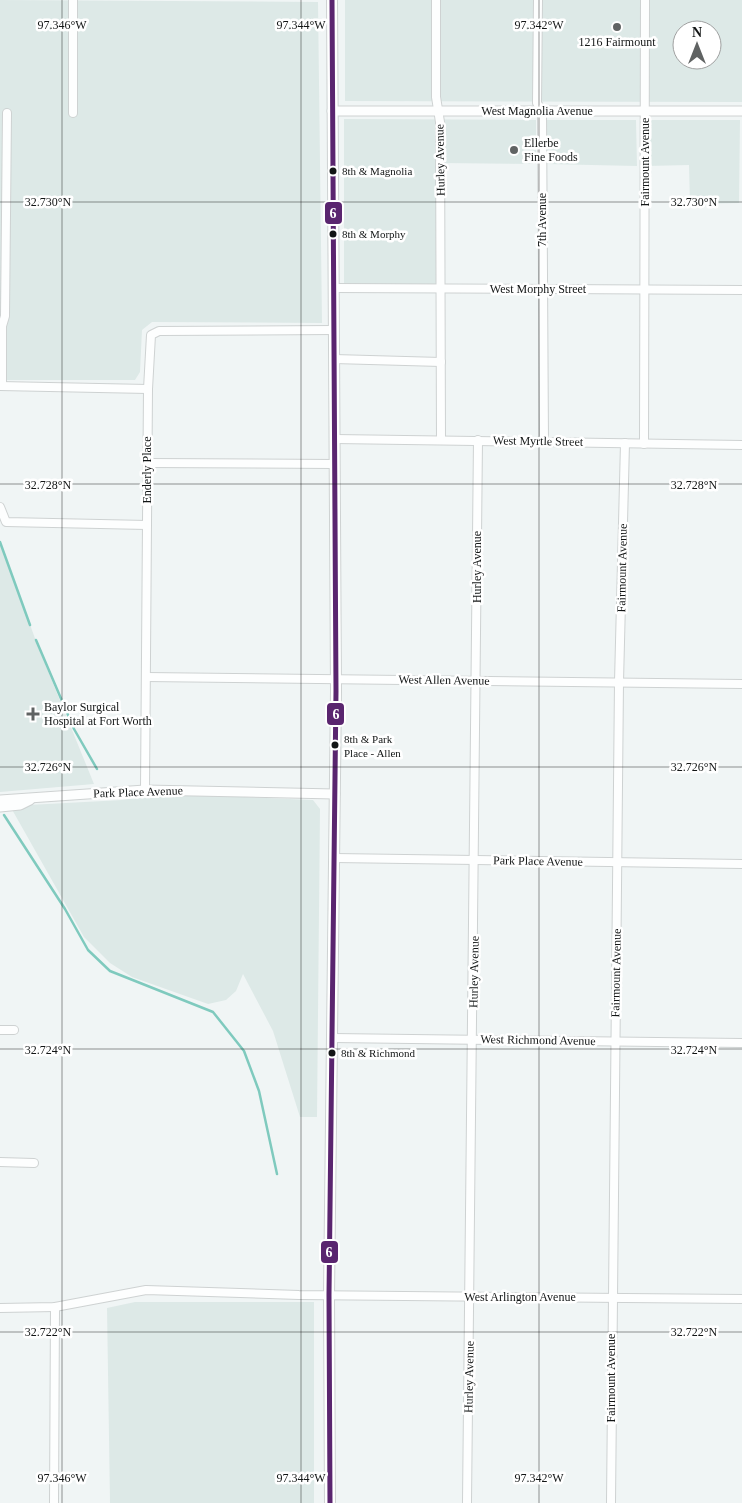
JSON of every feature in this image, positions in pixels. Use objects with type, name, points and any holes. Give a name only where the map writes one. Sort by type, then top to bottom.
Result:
[{"type":"main road","points":[[330,1503],[330,1295],[336,679],[332,0]]},
{"type":"street","points":[[73,0],[73,113]]},
{"type":"street","name":"Hurley Avenue","points":[[436,0],[436,97],[440,122],[441,440]]},
{"type":"street","name":"7th Avenue","points":[[538,0],[538,103],[542,110],[544,441]]},
{"type":"street","name":"Fairmount Avenue","points":[[644,444],[645,0]]},
{"type":"street","name":"West Magnolia Avenue","points":[[332,111],[742,110]]},
{"type":"street","points":[[7,113],[5,316],[1,326],[1,386],[148,389]]},
{"type":"street","name":"West Morphy Street","points":[[334,288],[742,290]]},
{"type":"street","name":"Enderly Place","points":[[145,790],[149,341],[154,332],[334,330]]},
{"type":"street","points":[[334,359],[441,362]]},
{"type":"street","name":"West Myrtle Street","points":[[335,439],[742,445]]},
{"type":"street","name":"Hurley Avenue","points":[[467,1503],[478,440]]},
{"type":"street","name":"Fairmount Avenue","points":[[611,1503],[619,682],[626,443]]},
{"type":"street","points":[[148,463],[335,464]]},
{"type":"street","points":[[0,508],[6,522],[147,526]]},
{"type":"street","name":"West Allen Avenue","points":[[146,677],[742,684]]},
{"type":"street","name":"Park Place Avenue","points":[[0,800],[31,800],[145,790],[335,794]]},
{"type":"street","name":"Park Place Avenue","points":[[0,807],[20,805],[31,800]]},
{"type":"street","name":"Park Place Avenue","points":[[335,858],[742,864]]},
{"type":"street","points":[[0,1030],[14,1030]]},
{"type":"street","name":"West Richmond Avenue","points":[[333,1038],[742,1042]]},
{"type":"street","points":[[0,1162],[34,1163]]},
{"type":"street","name":"West Arlington Avenue","points":[[0,1308],[55,1307],[146,1290],[299,1295],[742,1299]]},
{"type":"street","points":[[54,1503],[55,1307]]},
{"type":"shaded area","points":[[0,0],[318,2],[322,323],[152,322],[142,330],[140,372],[135,380],[0,380]]},
{"type":"shaded area","points":[[345,0],[742,0],[742,102],[345,101]]},
{"type":"shaded area","points":[[344,119],[536,120],[536,164],[440,163],[441,289],[344,288]]},
{"type":"shaded area","points":[[546,120],[636,120],[637,166],[546,164]]},
{"type":"shaded area","points":[[647,120],[740,120],[739,203],[690,204],[689,165],[647,166]]},
{"type":"shaded area","name":"Baylor Surgical Hospital at Fort Worth","points":[[0,541],[37,644],[94,784],[0,792]]},
{"type":"shaded area","points":[[154,795],[313,800],[320,809],[317,1117],[300,1117],[273,1031],[243,974],[236,991],[226,1000],[208,1004],[132,977],[110,963],[84,937],[10,806],[122,800]]},
{"type":"shaded area","points":[[135,1302],[314,1302],[314,1503],[110,1503],[107,1308]]},
{"type":"waterway","points":[[0,542],[30,625]]},
{"type":"waterway","points":[[36,640],[74,729],[97,769]]},
{"type":"waterway","points":[[4,815],[65,909],[88,950],[110,971],[213,1012],[244,1051],[259,1091],[277,1174]]},
{"type":"transit line","name":"6","points":[[330,1503],[329,1295],[336,691],[332,0]]},
{"type":"place","name":"1216 Fairmount","points":[[617,27]]},
{"type":"place","name":"Ellerbe Fine Foods","points":[[514,150]]},
{"type":"place","name":"8th & Magnolia","points":[[333,171]]},
{"type":"place","name":"8th & Morphy","points":[[333,234]]},
{"type":"place","name":"Baylor Surgical Hospital at Fort Worth","points":[[33,714]]},
{"type":"place","name":"8th & Park Place - Allen","points":[[335,745]]},
{"type":"place","name":"8th & Richmond","points":[[332,1053]]}]
